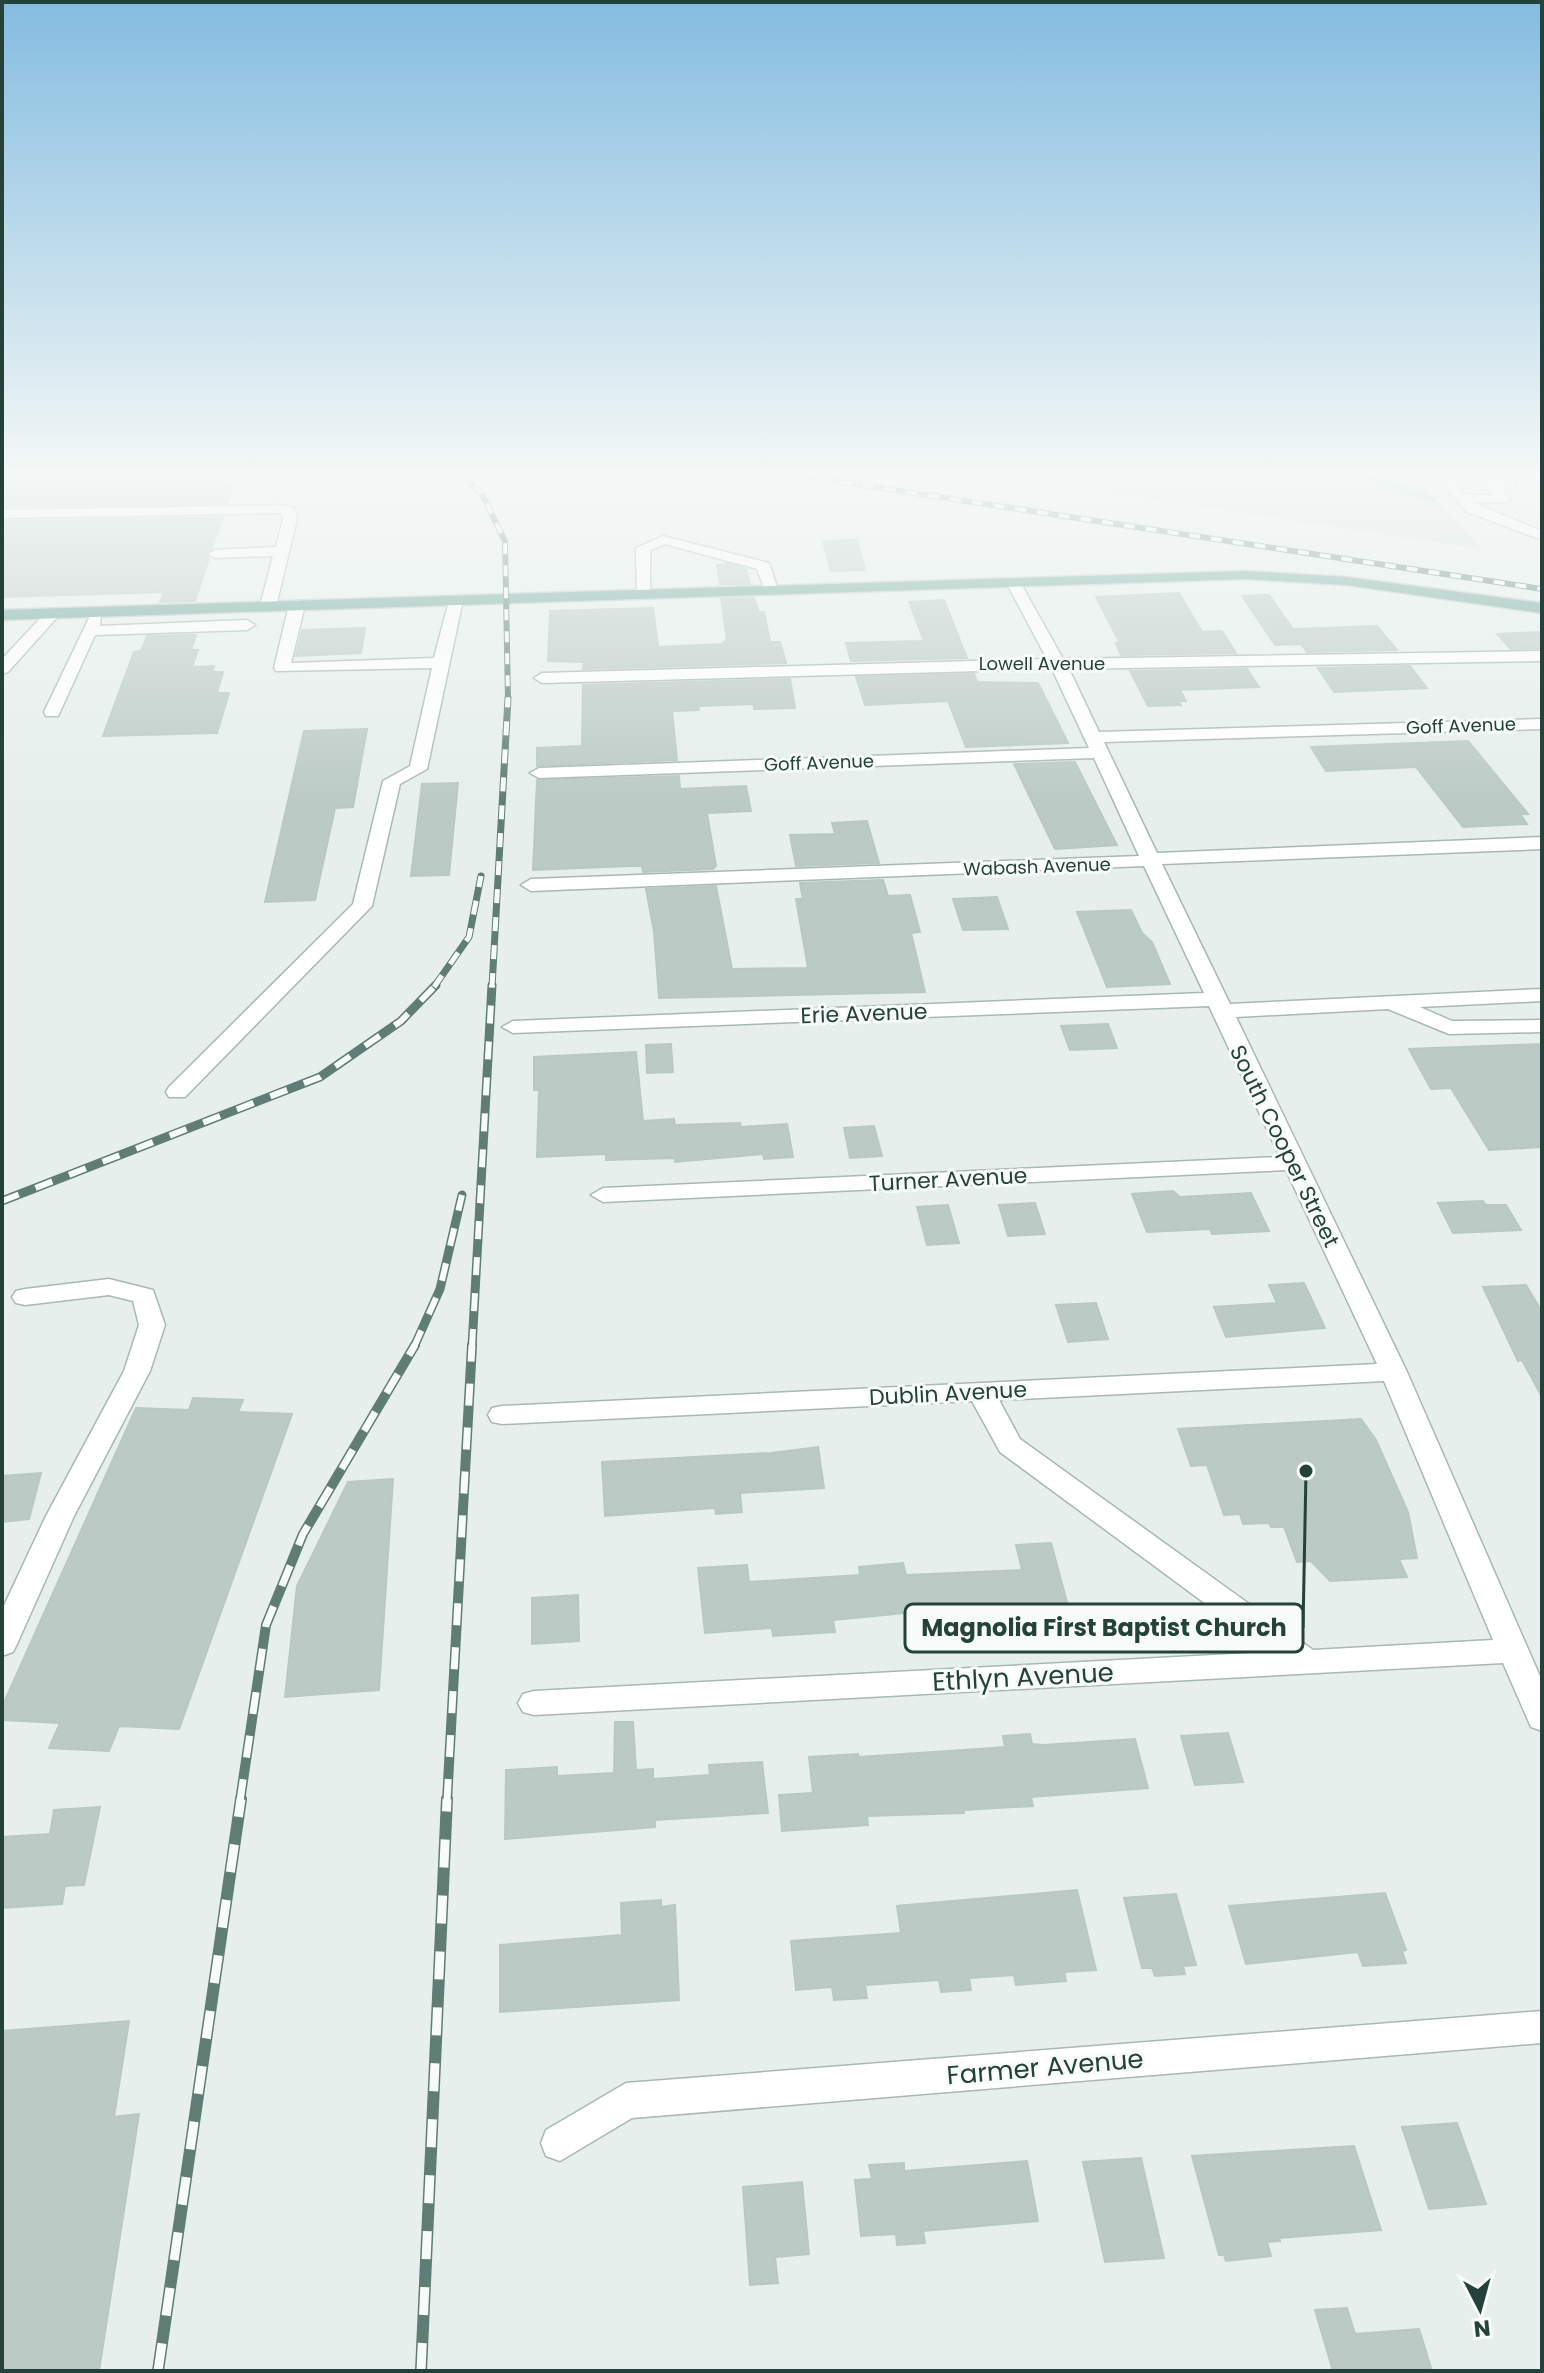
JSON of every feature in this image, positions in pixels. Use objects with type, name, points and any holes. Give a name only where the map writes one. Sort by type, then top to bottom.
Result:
[{"type":"main road","points":[[2,615],[991,583]]},
{"type":"main road","points":[[1359,583],[1542,608]]},
{"type":"street","points":[[268,606],[274,583]]},
{"type":"street","points":[[642,583],[642,594]]},
{"type":"street","points":[[769,583],[771,590]]},
{"type":"street","name":"South Cooper Street","points":[[1013,583],[1058,664],[1217,1005],[1394,1372],[1542,1718]]},
{"type":"street","points":[[177,1092],[362,906],[392,781],[418,769],[455,600]]},
{"type":"street","points":[[297,605],[282,668],[442,663]]},
{"type":"street","points":[[52,712],[99,611]]},
{"type":"street","points":[[2,669],[53,613]]},
{"type":"street","points":[[89,631],[247,625]]},
{"type":"street","name":"Lowell Avenue","points":[[542,678],[1058,664],[1542,656]]},
{"type":"street","name":"Goff Avenue","points":[[539,773],[1542,724]]},
{"type":"street","name":"Wabash Avenue","points":[[531,885],[1119,864],[1149,858],[1542,843]]},
{"type":"street","name":"Erie Avenue","points":[[513,1027],[1217,1005],[1394,1004],[1402,1000],[1542,995]]},
{"type":"street","points":[[1394,1004],[1449,1028],[1542,1026]]},
{"type":"street","name":"Turner Avenue","points":[[603,1195],[1294,1163]]},
{"type":"street","points":[[2,1644],[60,1516],[137,1371],[152,1325],[144,1296],[109,1287],[25,1297]]},
{"type":"street","name":"Dublin Avenue","points":[[502,1415],[1394,1372]]},
{"type":"street","points":[[981,1392],[1010,1445],[1306,1661]]},
{"type":"street","name":"Ethlyn Avenue","points":[[534,1703],[1512,1651]]},
{"type":"street","name":"Farmer Avenue","points":[[560,2143],[626,2101],[1542,2027]]},
{"type":"building","points":[[2,583],[201,583],[195,601],[160,602],[164,592],[2,597]]},
{"type":"building","points":[[1179,593],[1202,632],[1222,631],[1236,653],[1121,655],[1116,643],[1120,643],[1096,597]]},
{"type":"building","points":[[1269,595],[1293,629],[1377,626],[1397,650],[1307,652],[1301,644],[1275,645],[1242,596]]},
{"type":"building","points":[[754,598],[759,612],[764,612],[770,642],[780,642],[786,663],[583,669],[584,662],[548,661],[550,611],[653,608],[658,647],[722,644],[727,639],[721,599]]},
{"type":"building","points":[[944,600],[967,658],[851,661],[846,643],[924,641],[909,602]]},
{"type":"building","points":[[365,628],[361,653],[296,656],[302,630]]},
{"type":"building","points":[[1542,632],[1542,648],[1511,649],[1497,634]]},
{"type":"building","points":[[196,635],[191,650],[198,650],[192,667],[214,666],[212,672],[223,672],[217,693],[229,693],[217,733],[103,736],[134,652],[141,651],[147,636]]},
{"type":"building","points":[[1410,666],[1427,688],[1334,692],[1318,668]]},
{"type":"building","points":[[1247,669],[1259,687],[1180,690],[1186,701],[1179,701],[1181,705],[1148,706],[1130,671]]},
{"type":"building","points":[[974,674],[977,682],[1038,683],[1068,743],[966,747],[948,701],[865,705],[856,677]]},
{"type":"building","points":[[790,679],[795,708],[754,709],[754,704],[698,706],[699,710],[672,711],[677,760],[537,766],[537,748],[582,746],[583,685]]},
{"type":"building","points":[[367,729],[353,807],[335,808],[315,900],[265,902],[304,731]]},
{"type":"building","points":[[1468,741],[1528,814],[1520,814],[1527,824],[1463,827],[1416,767],[1326,771],[1311,747]]},
{"type":"building","points":[[1075,762],[1117,845],[1055,849],[1014,764]]},
{"type":"building","points":[[679,776],[680,789],[746,786],[751,811],[707,813],[716,866],[713,869],[643,872],[642,866],[631,866],[533,870],[537,780]]},
{"type":"building","points":[[458,783],[449,875],[411,876],[422,784]]},
{"type":"building","points":[[867,821],[879,863],[796,866],[790,835],[835,834],[832,823]]},
{"type":"building","points":[[883,880],[888,896],[910,895],[920,932],[911,933],[925,992],[659,998],[654,932],[646,889],[716,886],[732,969],[808,968],[796,899],[803,899],[800,883]]},
{"type":"building","points":[[997,897],[1008,929],[963,930],[953,899]]},
{"type":"building","points":[[1131,910],[1142,933],[1152,942],[1170,984],[1107,987],[1077,912]]},
{"type":"building","points":[[1108,1024],[1117,1048],[1070,1050],[1061,1026]]},
{"type":"building","points":[[671,1044],[673,1072],[647,1073],[646,1045]]},
{"type":"building","points":[[1542,1044],[1542,1147],[1489,1150],[1451,1088],[1431,1089],[1409,1049]]},
{"type":"building","points":[[636,1052],[643,1121],[674,1119],[675,1125],[740,1123],[741,1127],[787,1124],[793,1157],[764,1159],[763,1154],[675,1162],[675,1158],[606,1160],[606,1154],[537,1157],[539,1090],[534,1090],[534,1057]]},
{"type":"building","points":[[874,1126],[882,1156],[850,1158],[844,1128]]},
{"type":"building","points":[[1173,1191],[1180,1197],[1251,1193],[1269,1231],[1212,1234],[1210,1229],[1147,1232],[1132,1194]]},
{"type":"building","points":[[1483,1201],[1486,1205],[1506,1205],[1521,1230],[1453,1233],[1438,1203]]},
{"type":"building","points":[[1035,1203],[1045,1234],[1008,1236],[999,1205]]},
{"type":"building","points":[[948,1205],[959,1243],[927,1245],[917,1207]]},
{"type":"building","points":[[1304,1283],[1325,1328],[1226,1337],[1214,1307],[1277,1303],[1269,1285]]},
{"type":"building","points":[[1526,1285],[1542,1312],[1542,1397],[1522,1360],[1518,1361],[1483,1287]]},
{"type":"building","points":[[1096,1303],[1108,1339],[1068,1342],[1056,1305]]},
{"type":"building","points":[[193,1398],[243,1400],[238,1412],[292,1414],[179,1729],[119,1726],[109,1751],[49,1748],[60,1723],[2,1720],[2,1707],[136,1408],[189,1410]]},
{"type":"building","points":[[1361,1419],[1376,1440],[1408,1512],[1417,1558],[1399,1559],[1407,1577],[1330,1581],[1311,1561],[1297,1562],[1284,1527],[1271,1527],[1269,1523],[1243,1524],[1240,1514],[1224,1515],[1207,1465],[1191,1466],[1178,1429]]},
{"type":"building","points":[[818,1447],[824,1488],[740,1493],[742,1512],[716,1514],[715,1508],[605,1516],[602,1462],[771,1453]]},
{"type":"building","points":[[41,1473],[29,1519],[2,1522],[2,1476]]},
{"type":"building","points":[[393,1479],[379,1690],[285,1697],[297,1586],[348,1482]]},
{"type":"building","points":[[1051,1543],[1071,1617],[958,1624],[956,1608],[833,1620],[835,1632],[773,1636],[772,1628],[705,1633],[698,1568],[747,1565],[749,1582],[860,1575],[859,1567],[903,1563],[906,1575],[1022,1570],[1016,1545]]},
{"type":"building","points":[[578,1595],[579,1641],[532,1644],[532,1598]]},
{"type":"building","points":[[615,1722],[633,1722],[636,1770],[653,1769],[653,1779],[710,1775],[709,1765],[762,1762],[768,1813],[655,1820],[655,1827],[505,1839],[506,1770],[557,1767],[557,1776],[614,1773]]},
{"type":"building","points":[[1228,1733],[1243,1782],[1195,1785],[1181,1736]]},
{"type":"building","points":[[1030,1734],[1032,1744],[1043,1745],[1135,1739],[1148,1788],[1031,1797],[1033,1806],[963,1810],[964,1813],[867,1816],[868,1825],[782,1831],[779,1795],[813,1793],[809,1757],[858,1754],[859,1757],[1005,1747],[1003,1736]]},
{"type":"building","points":[[100,1807],[84,1885],[65,1886],[62,1904],[2,1908],[2,1837],[50,1834],[54,1810]]},
{"type":"building","points":[[1077,1890],[1096,1970],[1064,1972],[1066,1981],[1016,1985],[1014,1975],[969,1978],[971,1990],[941,1992],[939,1980],[865,1985],[867,1998],[834,2000],[832,1987],[796,1990],[791,1941],[901,1933],[897,1906]]},
{"type":"building","points":[[1385,1893],[1406,1950],[1402,1951],[1406,1963],[1363,1966],[1358,1952],[1246,1964],[1229,1906]]},
{"type":"building","points":[[1176,1894],[1196,1965],[1183,1966],[1185,1974],[1155,1976],[1152,1968],[1142,1968],[1124,1898]]},
{"type":"building","points":[[661,1900],[661,1907],[675,1905],[679,2000],[500,2012],[500,1945],[622,1935],[621,1903]]},
{"type":"building","points":[[129,2021],[114,2117],[139,2114],[99,2371],[2,2371],[2,2031]]},
{"type":"building","points":[[1457,2123],[1486,2204],[1429,2209],[1402,2127]]},
{"type":"building","points":[[1354,2146],[1381,2230],[1279,2238],[1280,2241],[1267,2242],[1271,2256],[1226,2261],[1224,2255],[1219,2255],[1192,2156]]},
{"type":"building","points":[[1141,2158],[1164,2258],[1105,2262],[1083,2162]]},
{"type":"building","points":[[1027,2161],[1038,2221],[923,2231],[925,2243],[897,2245],[896,2234],[861,2236],[855,2180],[872,2179],[869,2165],[904,2163],[904,2171]]},
{"type":"building","points":[[802,2182],[809,2254],[775,2257],[778,2283],[750,2285],[743,2187]]},
{"type":"building","points":[[1347,2308],[1355,2334],[1419,2329],[1432,2371],[1333,2371],[1315,2310]]},
{"type":"railway","points":[[506,583],[508,699]]},
{"type":"railway","points":[[1501,583],[1542,589]]},
{"type":"railway","points":[[492,987],[508,699]]},
{"type":"railway","points":[[434,987],[469,937],[481,876]]},
{"type":"railway","points":[[2,1201],[320,1077],[401,1021],[436,985]]},
{"type":"railway","points":[[472,1347],[492,985]]},
{"type":"railway","points":[[415,1346],[440,1289],[462,1195]]},
{"type":"railway","points":[[447,1801],[472,1345]]},
{"type":"railway","points":[[240,1801],[266,1625],[303,1534],[415,1346]]},
{"type":"railway","points":[[158,2371],[241,1799]]},
{"type":"railway","points":[[421,2371],[447,1799]]},
{"type":"place","name":"Magnolia First Baptist Church","points":[[1306,1471]]}]
